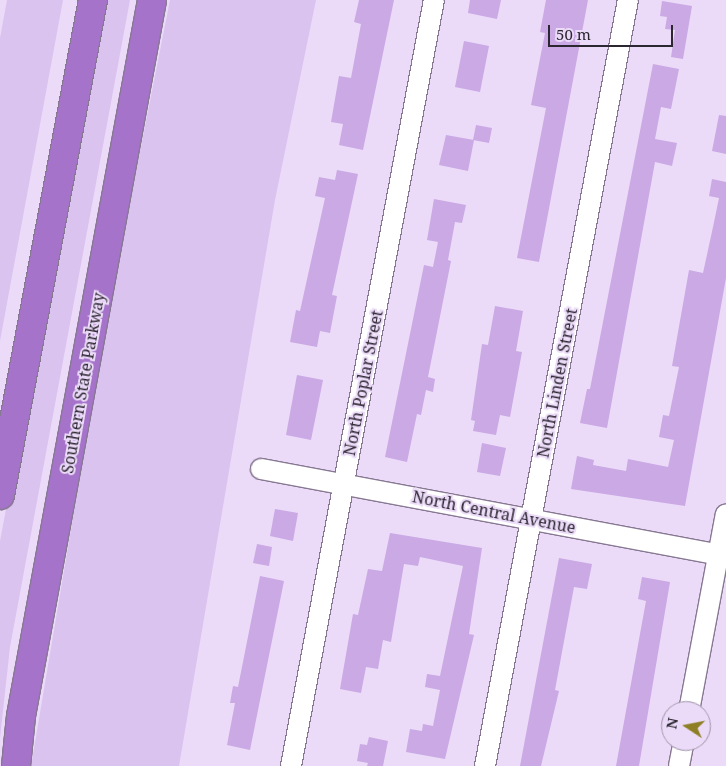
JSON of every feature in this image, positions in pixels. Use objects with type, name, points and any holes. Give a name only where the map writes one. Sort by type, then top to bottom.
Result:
[{"type":"highway","points":[[0,495],[93,0]]},
{"type":"highway","name":"Southern State Parkway","points":[[16,766],[21,716],[152,0]]},
{"type":"street","name":"North Poplar Street","points":[[291,766],[434,0]]},
{"type":"street","name":"North Linden Street","points":[[485,766],[628,0]]},
{"type":"street","name":"North Central Avenue","points":[[261,469],[722,555]]},
{"type":"street","points":[[691,701],[722,555],[726,514]]},
{"type":"street","points":[[679,766],[682,751]]},
{"type":"shaded area","points":[[7,0],[63,0],[0,341],[0,38]]},
{"type":"shaded area","points":[[102,0],[130,0],[10,647],[0,738],[0,541]]},
{"type":"shaded area","points":[[170,0],[316,0],[275,200],[179,766],[31,766],[105,328]]},
{"type":"building","points":[[359,0],[394,0],[363,150],[339,145],[343,124],[331,122],[339,76],[351,78],[361,24],[354,22]]},
{"type":"building","points":[[470,0],[501,0],[497,19],[468,13]]},
{"type":"building","points":[[546,0],[588,0],[539,262],[517,258],[546,108],[531,105],[545,33],[540,32]]},
{"type":"building","points":[[662,1],[692,6],[683,59],[671,57],[675,30],[665,29],[667,17],[660,16]]},
{"type":"building","points":[[464,41],[489,46],[480,92],[455,87]]},
{"type":"building","points":[[653,64],[679,69],[671,109],[661,107],[655,139],[677,143],[672,166],[655,162],[607,428],[580,423],[587,389],[590,389]]},
{"type":"building","points":[[719,115],[726,116],[726,154],[712,151]]},
{"type":"building","points":[[476,125],[492,128],[489,143],[473,140]]},
{"type":"building","points":[[446,135],[474,140],[468,171],[439,165]]},
{"type":"building","points":[[337,170],[358,174],[332,295],[337,296],[330,333],[320,331],[317,347],[290,342],[296,310],[300,311],[325,198],[315,196],[319,177],[335,180]]},
{"type":"building","points":[[712,179],[726,182],[726,278],[685,506],[571,489],[577,456],[594,460],[593,465],[626,471],[628,459],[668,467],[674,440],[659,437],[663,415],[669,416],[679,367],[672,366],[689,270],[703,273],[719,198],[709,196]]},
{"type":"building","points":[[434,199],[466,205],[462,223],[455,222],[448,260],[451,261],[428,377],[435,379],[433,392],[426,390],[421,415],[417,414],[407,462],[385,457],[424,265],[433,267],[438,242],[427,240]]},
{"type":"building","points":[[495,306],[523,311],[516,351],[522,352],[510,417],[500,415],[496,435],[473,431],[475,421],[471,420],[482,344],[488,345]]},
{"type":"building","points":[[297,375],[323,380],[311,440],[286,435]]},
{"type":"building","points":[[482,443],[506,448],[500,476],[477,472]]},
{"type":"building","points":[[275,509],[298,513],[293,541],[270,536]]},
{"type":"building","points":[[390,533],[482,548],[469,634],[474,635],[445,759],[406,752],[410,729],[422,731],[423,724],[433,726],[440,690],[425,687],[427,674],[440,676],[463,566],[420,557],[418,566],[404,564],[391,642],[383,640],[378,669],[366,667],[361,693],[340,689],[353,614],[358,615],[368,569],[382,571]]},
{"type":"building","points":[[257,544],[272,547],[269,566],[253,563]]},
{"type":"building","points":[[559,558],[592,564],[587,589],[574,587],[555,690],[559,691],[541,766],[520,766]]},
{"type":"building","points":[[260,576],[284,581],[250,750],[227,745],[235,703],[230,703],[233,686],[238,687]]},
{"type":"building","points":[[642,577],[670,582],[639,766],[616,766],[646,601],[638,599]]},
{"type":"building","points":[[369,737],[388,741],[383,766],[367,766],[368,763],[357,761],[360,744],[367,745]]}]
